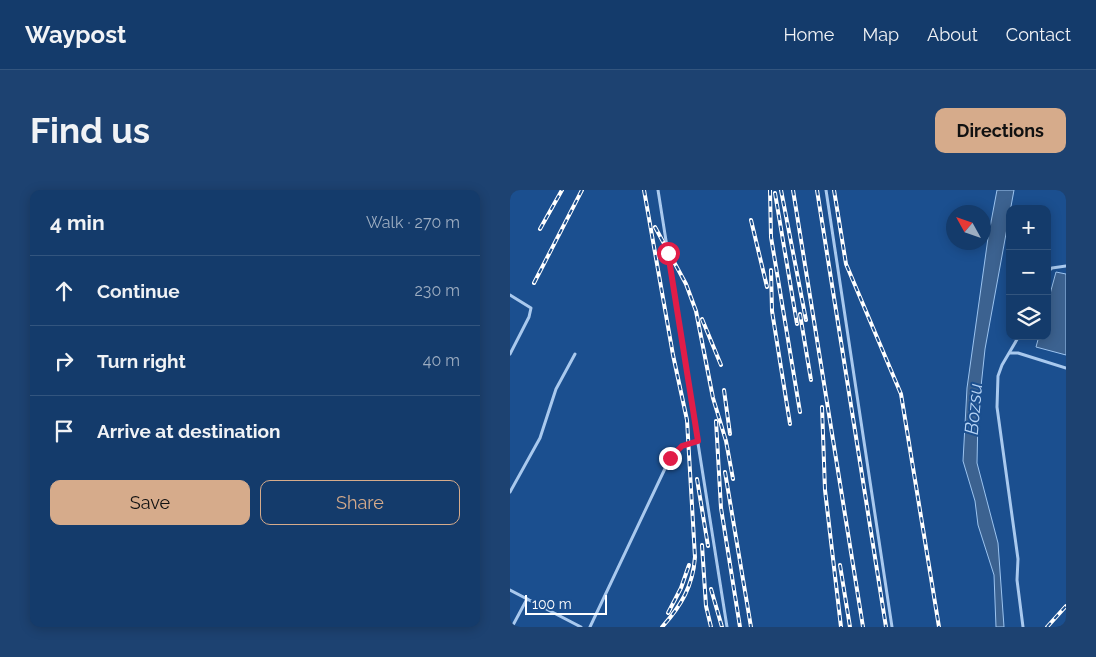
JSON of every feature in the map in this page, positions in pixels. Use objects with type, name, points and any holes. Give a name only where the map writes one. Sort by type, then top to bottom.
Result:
[{"type":"lane","points":[[658,190],[727,627]]},
{"type":"lane","points":[[826,190],[892,627]]},
{"type":"lane","points":[[1051,269],[1066,266]]},
{"type":"lane","points":[[510,295],[531,308],[529,317],[510,354]]},
{"type":"lane","points":[[1017,340],[998,376],[997,407],[1018,560],[1017,580],[1023,627]]},
{"type":"lane","points":[[1009,354],[1018,353],[1066,368]]},
{"type":"lane","points":[[510,492],[540,438],[556,389],[575,354]]},
{"type":"lane","points":[[590,627],[670,458],[682,446],[698,441]]},
{"type":"lane","points":[[510,590],[581,627]]},
{"type":"lane","points":[[512,627],[527,599]]},
{"type":"water","name":"Bozsu","points":[[997,190],[1014,190],[1011,205],[1006,205],[1006,234],[985,349],[978,415],[977,463],[998,543],[1004,627],[996,627],[994,575],[978,525],[975,501],[963,461],[967,388],[986,250],[991,250],[991,222]]},
{"type":"water","points":[[1056,272],[1066,274],[1066,355],[1036,347],[1038,340],[1051,340],[1051,290]]},
{"type":"railway","points":[[540,229],[562,190]]},
{"type":"railway","points":[[534,283],[582,190]]},
{"type":"railway","points":[[644,190],[673,355],[687,420],[695,557],[692,577],[685,595],[662,627]]},
{"type":"railway","points":[[770,190],[771,237],[800,412]]},
{"type":"railway","points":[[781,190],[806,320]]},
{"type":"railway","points":[[793,190],[863,627]]},
{"type":"railway","points":[[817,190],[886,627]]},
{"type":"railway","points":[[834,190],[846,264],[901,394],[939,627]]},
{"type":"railway","points":[[775,193],[797,324]]},
{"type":"railway","points":[[751,220],[767,287]]},
{"type":"railway","points":[[655,227],[686,284],[696,311],[713,398],[726,441],[733,479]]},
{"type":"railway","points":[[771,270],[772,311],[790,424]]},
{"type":"railway","points":[[800,314],[811,380]]},
{"type":"railway","points":[[702,319],[721,365]]},
{"type":"railway","points":[[724,390],[730,434]]},
{"type":"railway","points":[[822,407],[825,490],[841,627]]},
{"type":"railway","points":[[716,421],[721,508],[740,627]]},
{"type":"railway","points":[[725,472],[751,627]]},
{"type":"railway","points":[[697,479],[708,546]]},
{"type":"railway","points":[[702,545],[706,606],[711,627]]},
{"type":"railway","points":[[668,613],[681,588],[689,565]]},
{"type":"railway","points":[[840,565],[850,627]]},
{"type":"railway","points":[[711,589],[722,627]]},
{"type":"railway","points":[[1047,627],[1066,606]]},
{"type":"route","points":[[668,253],[698,441],[682,446],[670,458]]}]
